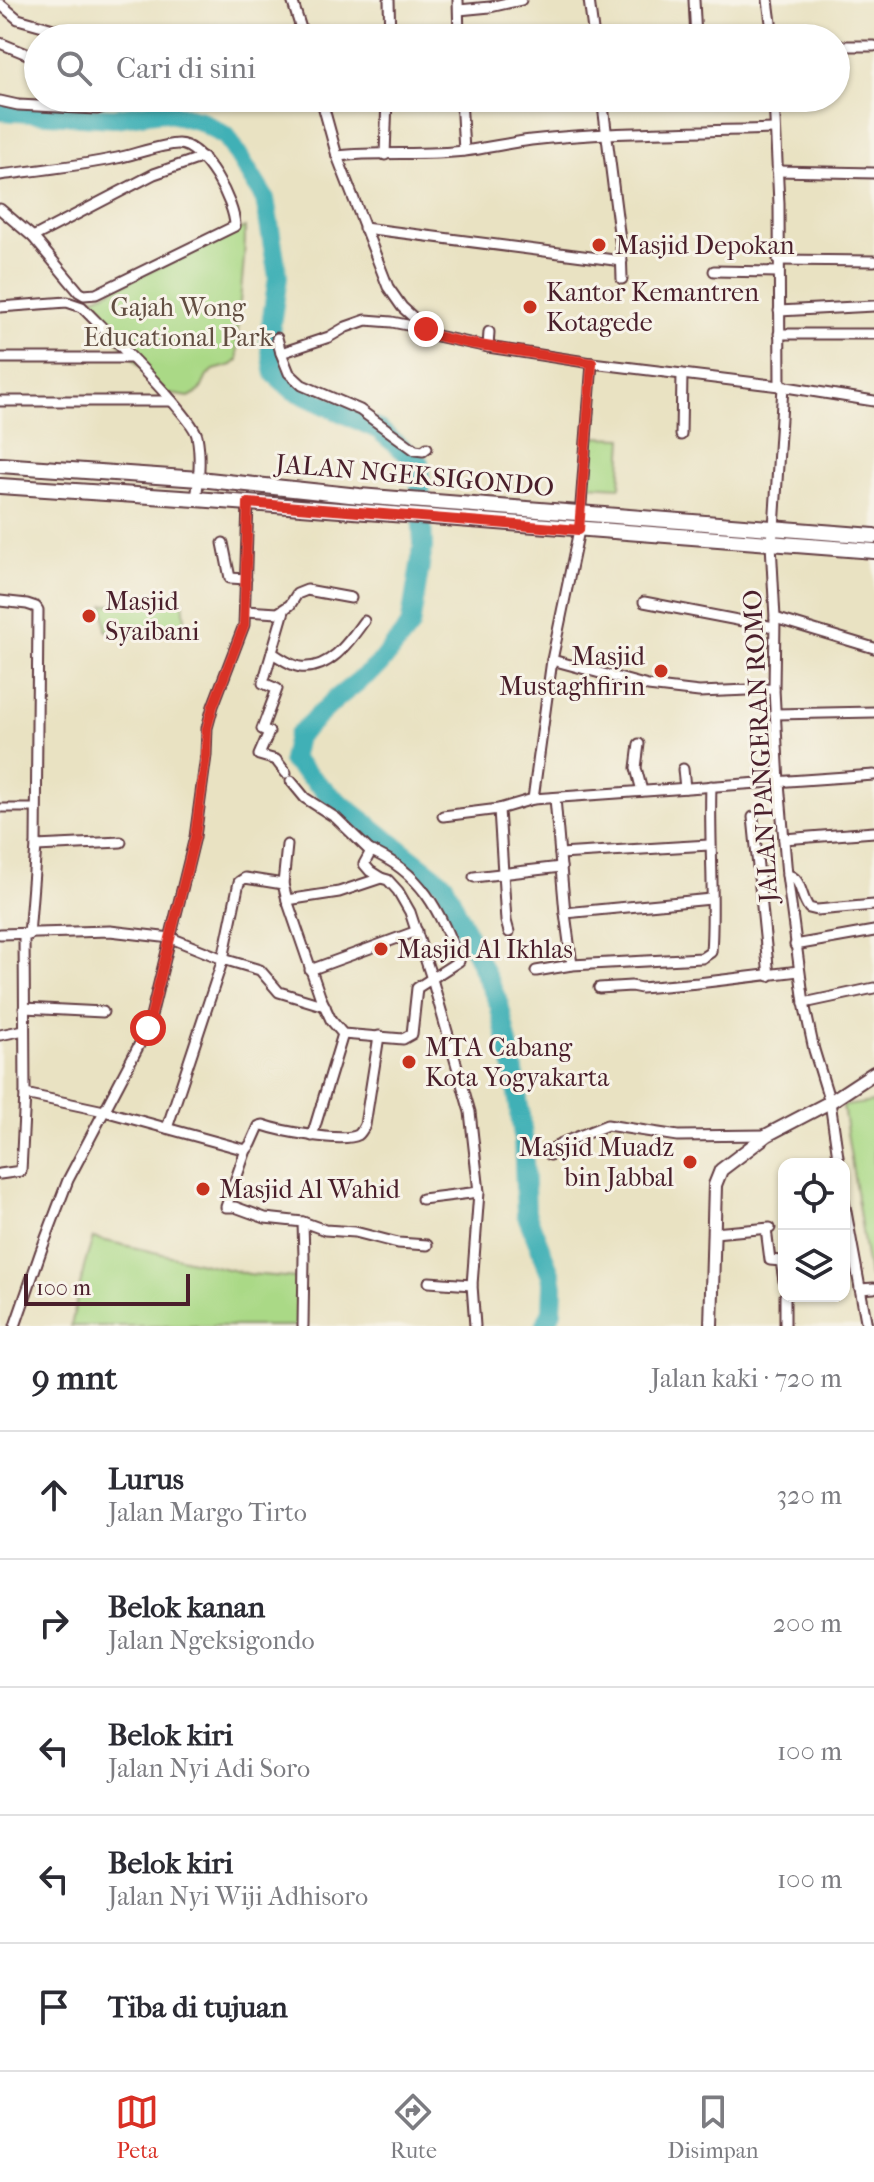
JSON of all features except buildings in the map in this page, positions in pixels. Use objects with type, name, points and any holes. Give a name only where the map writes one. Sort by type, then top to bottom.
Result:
[{"type":"main road","name":"JALAN NGEKSIGONDO","points":[[0,465],[874,536]]},
{"type":"main road","name":"JALAN NGEKSIGONDO","points":[[0,486],[874,551]]},
{"type":"street","points":[[292,0],[300,24]]},
{"type":"street","points":[[389,0],[390,24]]},
{"type":"street","points":[[459,5],[490,7],[521,0]]},
{"type":"street","points":[[589,0],[592,24]]},
{"type":"street","points":[[694,0],[695,24]]},
{"type":"street","points":[[768,0],[771,24]]},
{"type":"street","points":[[1,6],[18,19],[36,24]]},
{"type":"street","points":[[0,43],[24,53]]},
{"type":"street","points":[[850,46],[874,46]]},
{"type":"street","points":[[0,101],[24,105]]},
{"type":"street","points":[[325,112],[337,156],[388,287],[402,307],[437,336],[592,363],[782,386],[874,401]]},
{"type":"street","points":[[385,155],[387,112]]},
{"type":"street","points":[[462,112],[464,151]]},
{"type":"street","points":[[604,112],[622,279]]},
{"type":"street","name":"JALAN PANGERAN ROMO","points":[[774,112],[782,386],[771,544],[779,783],[787,875],[804,1003],[830,1102],[838,1158]]},
{"type":"street","points":[[337,156],[464,151],[531,140],[608,135],[775,129]]},
{"type":"street","points":[[0,175],[114,159],[178,144],[191,148],[203,157],[235,216],[234,228],[96,294],[84,295],[33,237],[0,209]]},
{"type":"street","points":[[33,237],[154,174],[203,157]]},
{"type":"street","points":[[777,171],[874,173]]},
{"type":"street","points":[[364,228],[622,261]]},
{"type":"street","points":[[778,260],[874,261]]},
{"type":"street","points":[[714,271],[779,272]]},
{"type":"street","points":[[0,307],[74,303],[82,307],[172,401],[197,434],[199,479],[196,499]]},
{"type":"street","points":[[779,311],[874,306]]},
{"type":"street","points":[[281,353],[329,337],[366,320],[426,329]]},
{"type":"street","points":[[488,347],[489,332]]},
{"type":"street","points":[[779,334],[874,334]]},
{"type":"street","points":[[277,338],[289,373],[302,385],[360,410],[415,450],[427,448]]},
{"type":"street","points":[[0,358],[130,358]]},
{"type":"street","points":[[533,799],[552,660],[579,530],[592,363]]},
{"type":"street","points":[[681,435],[682,374]]},
{"type":"street","points":[[0,401],[172,401]]},
{"type":"street","points":[[15,1326],[68,1180],[148,1028],[195,837],[207,728],[244,625],[248,503]]},
{"type":"street","points":[[223,543],[230,578],[246,579]]},
{"type":"street","points":[[287,845],[283,884],[287,900],[310,970],[331,1020],[343,1034],[403,1039],[412,1034],[417,988],[459,961],[444,924],[420,884],[403,868],[369,850],[336,818],[305,798],[276,760],[259,755],[269,732],[262,729],[277,689],[263,683],[284,611],[301,591],[351,598]]},
{"type":"street","points":[[0,601],[27,604],[38,610],[36,846],[26,935],[21,1171],[0,1174]]},
{"type":"street","points":[[644,602],[774,623],[874,648]]},
{"type":"street","points":[[245,611],[284,611]]},
{"type":"street","points":[[272,653],[299,667],[322,663],[335,657],[364,621]]},
{"type":"street","points":[[552,660],[648,686],[699,692],[774,689]]},
{"type":"street","points":[[775,714],[874,712]]},
{"type":"street","points":[[639,744],[636,768],[642,791]]},
{"type":"street","points":[[683,769],[685,788]]},
{"type":"street","points":[[443,816],[499,809],[533,799],[874,775]]},
{"type":"street","points":[[536,971],[572,965],[702,958],[711,952],[711,786]]},
{"type":"street","points":[[555,798],[572,965]]},
{"type":"street","points":[[0,808],[36,808]]},
{"type":"street","points":[[499,809],[509,932]]},
{"type":"street","points":[[753,817],[769,976]]},
{"type":"street","points":[[784,839],[874,832]]},
{"type":"street","points":[[36,846],[121,842]]},
{"type":"street","points":[[560,854],[709,845]]},
{"type":"street","points":[[369,850],[364,864],[398,891],[417,931],[470,1112],[479,1192],[472,1285],[475,1326]]},
{"type":"street","points":[[474,877],[561,867]]},
{"type":"street","points":[[787,875],[797,880],[809,908],[874,905]]},
{"type":"street","points":[[167,1128],[223,959],[239,882],[245,878],[283,884]]},
{"type":"street","points":[[287,900],[339,892],[381,878]]},
{"type":"street","points":[[565,913],[711,899]]},
{"type":"street","points":[[0,934],[110,931],[171,938],[260,970],[279,992],[325,1006]]},
{"type":"street","points":[[310,970],[417,931]]},
{"type":"street","points":[[795,945],[874,931]]},
{"type":"street","points":[[599,988],[655,987],[799,971]]},
{"type":"street","points":[[804,1003],[874,988]]},
{"type":"street","points":[[24,1008],[103,1012]]},
{"type":"street","points":[[0,1035],[24,1030]]},
{"type":"street","points":[[312,1136],[343,1034]]},
{"type":"street","points":[[379,1036],[365,1125],[361,1132],[357,1136],[347,1137],[312,1136],[263,1125],[258,1128],[246,1150],[226,1207],[235,1207],[265,1218],[303,1222],[325,1230],[427,1245]]},
{"type":"street","points":[[711,1326],[715,1185],[721,1170],[767,1135],[830,1102],[874,1073]]},
{"type":"street","points":[[25,1094],[104,1111],[246,1150]]},
{"type":"street","points":[[550,1155],[555,1147],[607,1125],[678,1136],[767,1135]]},
{"type":"street","points":[[422,1199],[479,1192]]},
{"type":"street","points":[[303,1222],[303,1326]]},
{"type":"street","points":[[714,1233],[769,1228],[770,1260],[778,1261]]},
{"type":"street","points":[[849,1230],[867,1326]]},
{"type":"street","points":[[429,1282],[472,1285]]},
{"type":"street","points":[[860,1289],[874,1288]]},
{"type":"street","points":[[785,1302],[785,1326]]},
{"type":"green space","name":"Gajah Wong Educational Park","points":[[245,227],[238,360],[214,370],[207,376],[200,391],[189,397],[164,393],[107,330],[89,300]]},
{"type":"green space","points":[[589,437],[623,438],[620,487],[587,485]]},
{"type":"green space","points":[[183,600],[186,630],[106,631],[104,605]]},
{"type":"green space","points":[[874,1102],[874,1277],[869,1277],[843,1106]]},
{"type":"green space","points":[[93,1238],[249,1274],[297,1278],[300,1326],[71,1326]]},
{"type":"waterway","points":[[0,111],[114,118],[155,112]]},
{"type":"waterway","points":[[166,112],[201,121],[227,137],[265,199],[278,277],[269,338],[275,374],[293,390],[379,430],[419,463],[423,547],[410,626],[379,665],[337,698],[297,736],[292,760],[332,797],[444,884],[499,1004],[514,1071],[523,1136],[526,1213],[553,1287],[552,1311],[545,1326]]},
{"type":"place","name":"Masjid Depokan","points":[[599,245]]},
{"type":"place","name":"Kantor Kemantren Kotagede","points":[[530,307]]},
{"type":"place","name":"Masjid Syaibani","points":[[89,616]]},
{"type":"place","name":"Masjid Mustaghfirin","points":[[661,671]]},
{"type":"place","name":"Masjid Al Ikhlas","points":[[381,949]]},
{"type":"place","name":"MTA Cabang Kota Yogyakarta","points":[[409,1062]]},
{"type":"place","name":"Masjid Muadz bin Jabbal","points":[[690,1162]]},
{"type":"place","name":"Masjid Al Wahid","points":[[203,1189]]},
{"type":"route","points":[[148,1028],[195,837],[207,728],[244,625],[248,503],[579,530],[592,363],[467,343],[437,336],[426,329]]}]
